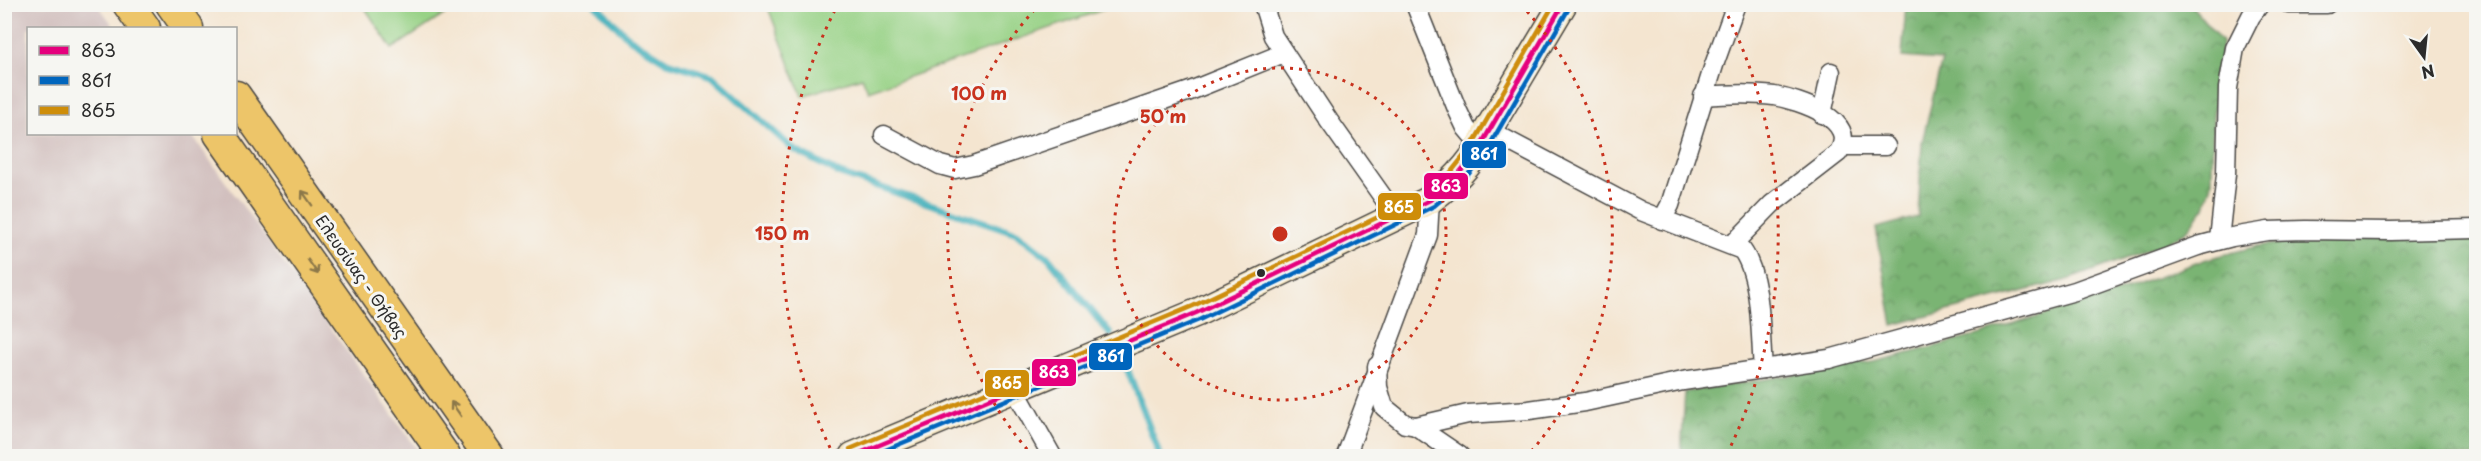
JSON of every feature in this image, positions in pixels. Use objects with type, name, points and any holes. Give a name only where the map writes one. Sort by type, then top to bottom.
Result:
[{"type":"main road","points":[[128,4],[144,27]]},
{"type":"main road","points":[[171,4],[187,27]]},
{"type":"main road","points":[[853,456],[1196,313],[1430,200],[1463,171],[1485,138],[1563,4]]},
{"type":"main road","name":"Ελευσίνας - Θήβας","points":[[237,97],[489,456]]},
{"type":"main road","points":[[220,135],[443,454]]},
{"type":"street","points":[[1263,4],[1274,36],[1284,53],[1329,121],[1398,217]]},
{"type":"street","points":[[1415,4],[1466,128],[1485,138],[1519,148],[1662,220],[1742,250],[1750,262],[1755,284],[1763,369]]},
{"type":"street","points":[[1662,220],[1670,205],[1703,96],[1736,4]]},
{"type":"street","points":[[2219,240],[2226,174],[2228,88],[2235,48],[2251,16],[2260,4]]},
{"type":"street","points":[[2289,4],[2327,4]]},
{"type":"street","points":[[884,135],[940,165],[955,169],[974,165],[1190,91],[1284,53]]},
{"type":"street","points":[[1822,114],[1831,72]]},
{"type":"street","points":[[1703,96],[1733,93],[1777,97],[1837,122],[1842,132],[1843,146],[1830,160],[1772,204],[1732,245]]},
{"type":"street","points":[[1843,146],[1886,146]]},
{"type":"street","points":[[1346,456],[1377,366],[1428,235],[1430,200]]},
{"type":"street","points":[[1377,366],[1378,387],[1384,407],[1405,424],[1416,426],[1468,414],[1529,410],[1586,402],[1683,381],[1829,359],[2075,291],[2219,240],[2268,231],[2476,229]]},
{"type":"street","points":[[1015,390],[1052,456]]},
{"type":"street","points":[[1416,426],[1460,456]]},
{"type":"shaded area","points":[[4,5],[98,5],[114,27],[27,27],[27,135],[192,135],[422,456],[5,456]]},
{"type":"green space","points":[[363,5],[459,5],[392,49]]},
{"type":"green space","points":[[767,5],[1117,5],[868,91],[862,77],[802,96]]},
{"type":"green space","points":[[1906,5],[2191,5],[2222,42],[2213,118],[2212,183],[2205,207],[2187,231],[2165,244],[2067,280],[1893,325],[1876,228],[1918,217],[1922,142],[1942,60],[1902,57]]},
{"type":"green space","points":[[2476,236],[2476,456],[1681,456],[1685,392],[1874,362],[1972,337],[2112,294],[2207,259],[2258,246],[2301,241]]},
{"type":"waterway","points":[[595,4],[629,38],[667,62],[712,76],[793,149],[840,174],[1017,233],[1049,258],[1110,334]]},
{"type":"waterway","points":[[1125,363],[1160,456]]},
{"type":"transit line","name":"865","points":[[850,449],[1193,306],[1426,194],[1451,172],[1471,147],[1554,4]]},
{"type":"transit line","name":"863","points":[[853,456],[1196,313],[1430,200],[1456,177],[1478,150],[1563,4]]},
{"type":"transit line","name":"861","points":[[871,456],[1199,320],[1434,206],[1462,182],[1484,155],[1569,8]]}]
